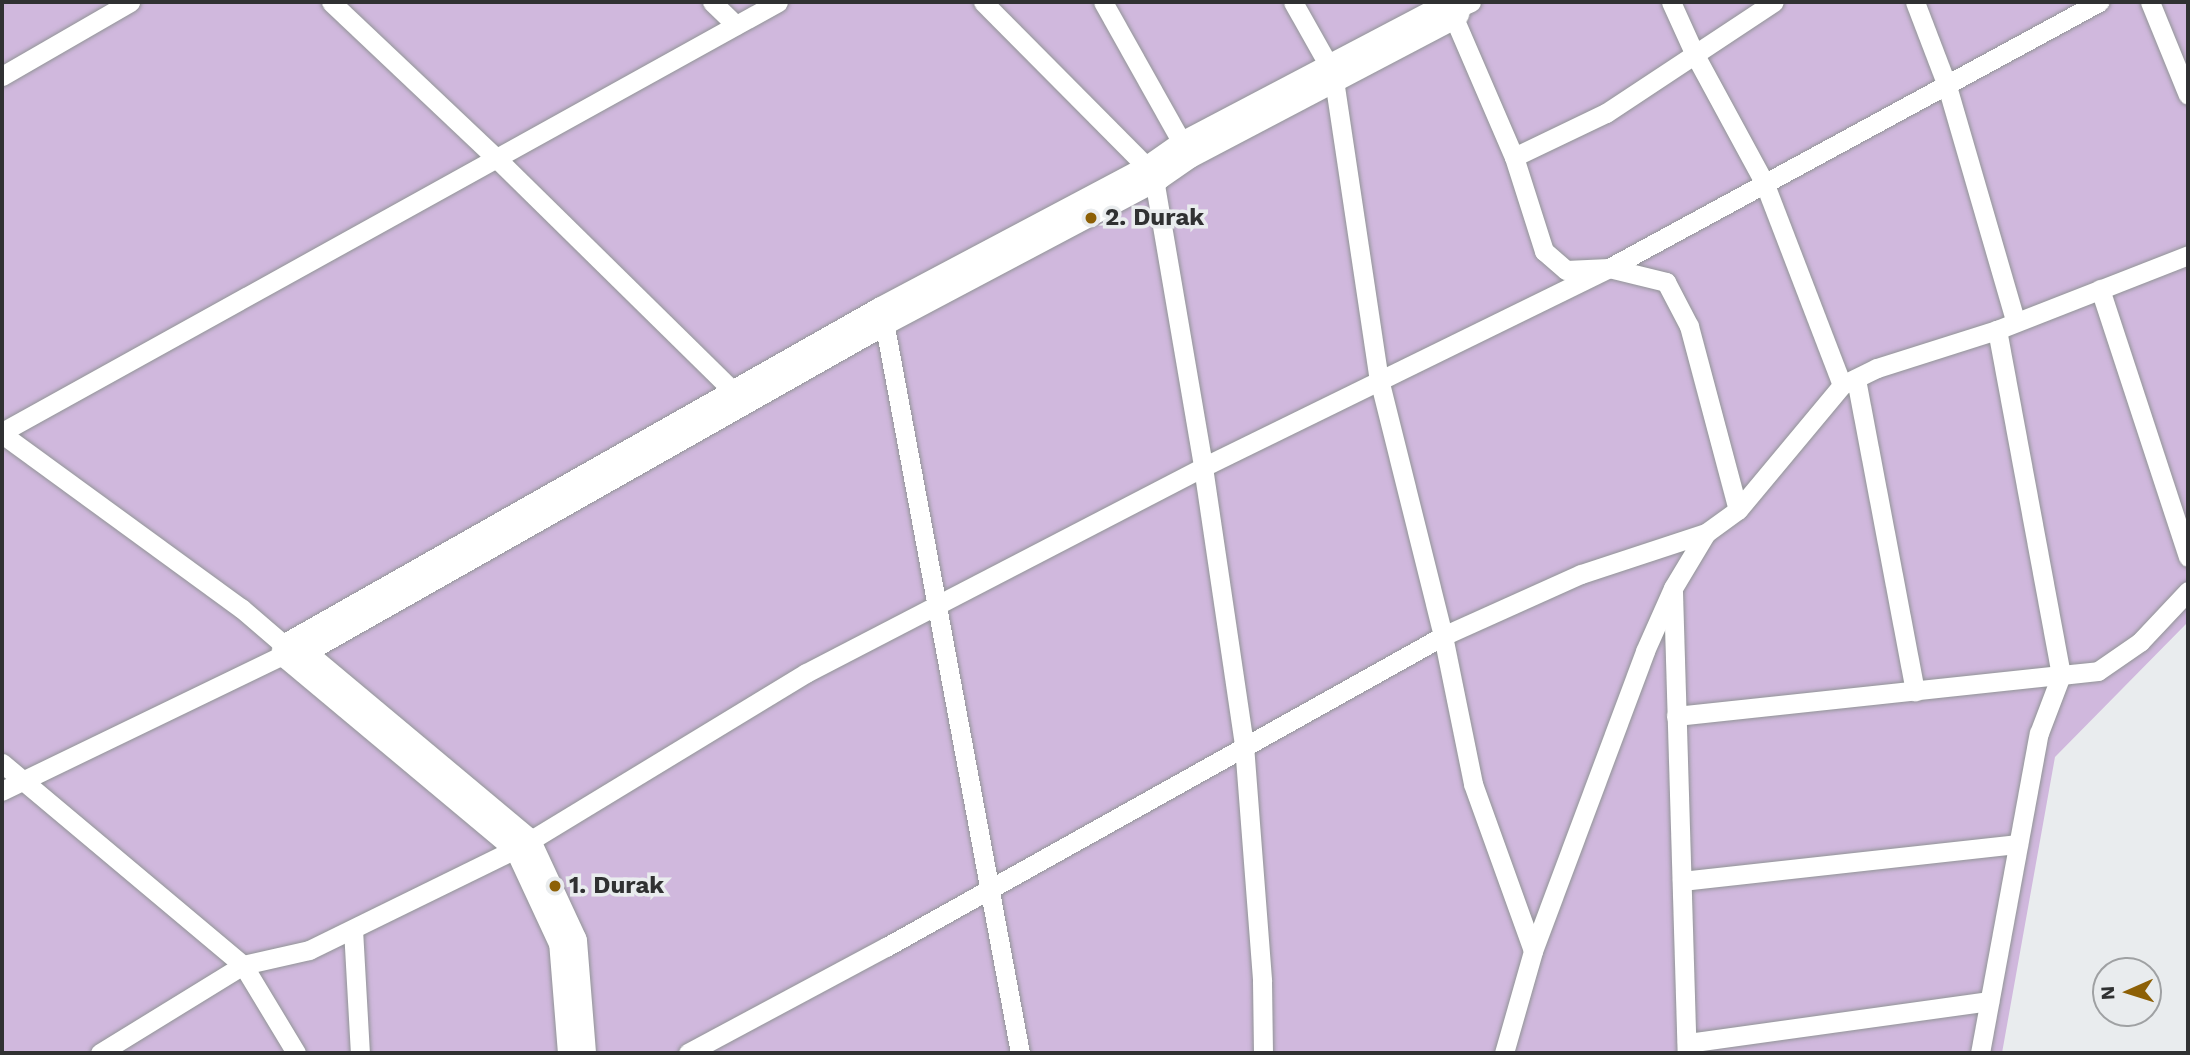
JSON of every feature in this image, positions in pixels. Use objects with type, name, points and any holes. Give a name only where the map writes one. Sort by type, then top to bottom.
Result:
[{"type":"street","points":[[578,1053],[568,942],[523,845],[291,651],[883,316],[1153,173],[1186,150],[1461,7]]},
{"type":"lane","points":[[2,76],[130,2]]},
{"type":"lane","points":[[331,2],[496,158],[739,397]]},
{"type":"lane","points":[[712,2],[736,25]]},
{"type":"lane","points":[[2,792],[21,779],[291,651],[241,608],[2,433],[778,2]]},
{"type":"lane","points":[[982,2],[1153,173],[1203,467],[1244,745],[1262,981],[1263,1053]]},
{"type":"lane","points":[[1103,2],[1186,150]]},
{"type":"lane","points":[[1293,2],[1334,74],[1379,379],[1443,636],[1474,784],[1533,951]]},
{"type":"lane","points":[[1671,2],[1695,55],[1764,182],[1849,382],[1915,691]]},
{"type":"lane","points":[[1514,157],[1605,113],[1774,2]]},
{"type":"lane","points":[[1915,2],[1947,86],[2006,325],[2060,675],[2039,733],[1980,1053]]},
{"type":"lane","points":[[100,1053],[243,965],[309,950],[523,845],[806,673],[1203,467],[1609,268],[2099,2]]},
{"type":"lane","points":[[2150,2],[2188,95]]},
{"type":"lane","points":[[1461,7],[1544,251],[1566,270],[1609,268],[1666,282],[1689,326],[1738,510]]},
{"type":"lane","points":[[688,1053],[886,947],[1443,636],[1581,574],[1706,533],[1738,510],[1849,382],[1877,368],[2006,325],[2188,255]]},
{"type":"lane","points":[[2100,289],[2188,557]]},
{"type":"lane","points":[[883,316],[1020,1053]]},
{"type":"lane","points":[[1504,1053],[1533,951],[1645,651],[1672,588],[1706,533]]},
{"type":"lane","points":[[1672,588],[1687,1048],[1989,1001]]},
{"type":"lane","points":[[1676,716],[2098,671],[2140,642],[2188,591]]},
{"type":"lane","points":[[2,763],[243,965],[296,1053]]},
{"type":"lane","points":[[1682,881],[2018,844]]},
{"type":"lane","points":[[353,929],[360,1053]]},
{"type":"shaded area","points":[[2,2],[2188,2],[2188,622],[2055,757],[2002,1053],[2,1053]]},
{"type":"place","name":"2. Durak","points":[[1091,218]]},
{"type":"place","name":"1. Durak","points":[[555,886]]}]
